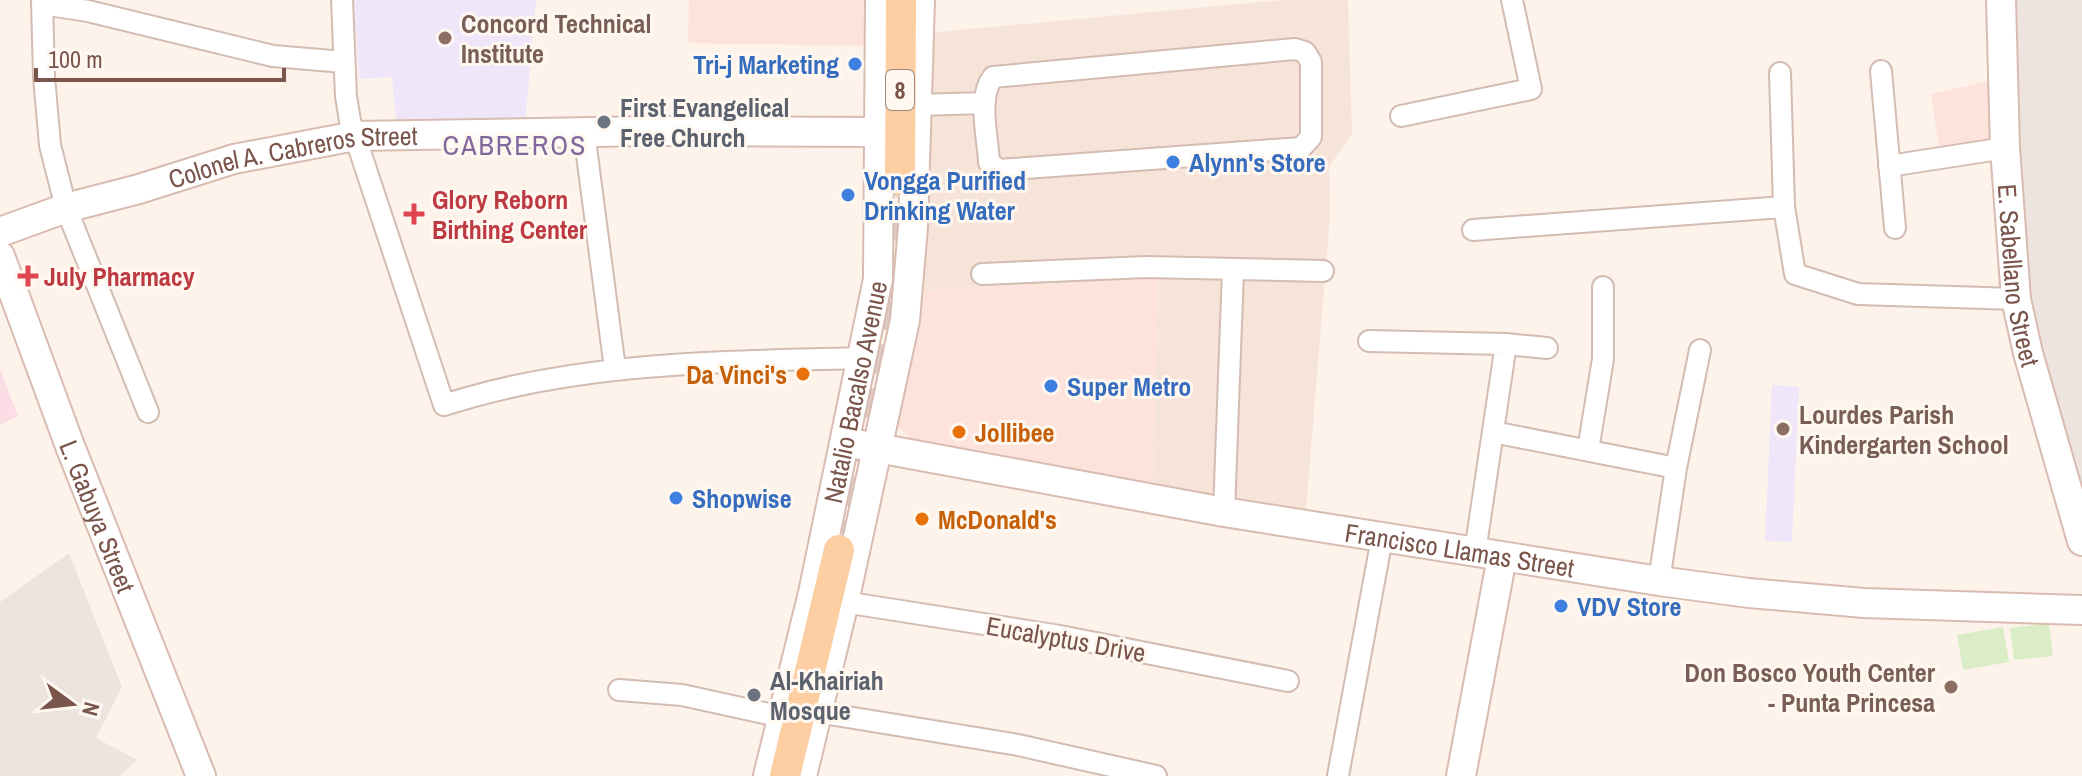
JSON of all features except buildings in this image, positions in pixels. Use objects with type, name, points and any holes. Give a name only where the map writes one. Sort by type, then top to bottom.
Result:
[{"type":"main road","name":"Natalio Bacalso Avenue","points":[[768,776],[813,593],[878,279],[880,0]]},
{"type":"main road","name":"8","points":[[900,180],[901,0]]},
{"type":"main road","name":"Natalio Bacalso Avenue","points":[[802,776],[844,602],[905,320],[913,227],[920,0]]},
{"type":"main road","name":"E. Sabellano Street","points":[[2001,0],[2005,148],[2016,299],[2028,353],[2082,541]]},
{"type":"main road","name":"Colonel A. Cabreros Street","points":[[0,232],[66,208],[234,159],[355,136],[881,132]]},
{"type":"main road","name":"L. Gabuya Street","points":[[0,256],[70,446],[201,776]]},
{"type":"main road","name":"Francisco Llamas Street","points":[[845,442],[1224,512],[1659,581],[1864,603],[2082,610]]},
{"type":"main road","points":[[785,776],[839,550]]},
{"type":"main road","points":[[1461,776],[1489,554]]},
{"type":"street","points":[[342,0],[346,96],[355,136],[444,405],[492,389],[615,369],[680,362],[864,358]]},
{"type":"street","points":[[1401,116],[1531,89],[1512,0]]},
{"type":"street","points":[[148,412],[66,208],[46,116],[42,2],[273,56],[344,62]]},
{"type":"street","points":[[1295,49],[1305,52],[1311,62],[1311,137],[1301,148],[999,170],[989,162],[985,103],[989,81],[993,77],[1295,49]]},
{"type":"street","points":[[1881,71],[1895,228]]},
{"type":"street","points":[[1780,73],[1784,207],[1795,274],[1858,294],[2016,299]]},
{"type":"street","points":[[918,105],[985,103]]},
{"type":"street","points":[[584,132],[615,369]]},
{"type":"street","points":[[1889,166],[2005,148]]},
{"type":"street","points":[[1473,230],[1784,207]]},
{"type":"street","points":[[982,274],[1146,267],[1323,271]]},
{"type":"street","points":[[1224,512],[1233,270]]},
{"type":"street","points":[[1588,450],[1603,359],[1603,287]]},
{"type":"street","points":[[1369,341],[1547,348]]},
{"type":"street","points":[[1489,554],[1493,432],[1506,344]]},
{"type":"street","points":[[1659,581],[1676,468],[1700,350]]},
{"type":"street","points":[[1493,432],[1676,468]]},
{"type":"street","points":[[1338,776],[1382,538]]},
{"type":"street","name":"Eucalyptus Drive","points":[[844,602],[1060,636],[1288,681]]},
{"type":"street","points":[[619,690],[682,695],[782,717]]},
{"type":"street","points":[[817,712],[1018,745],[1156,776]]},
{"type":"shaded area","name":"Concord Technical Institute","points":[[354,0],[536,0],[525,125],[396,120],[392,77],[359,79]]},
{"type":"shaded area","points":[[689,0],[869,0],[868,46],[688,43]]},
{"type":"shaded area","points":[[1284,0],[1348,0],[1352,134],[1329,167],[1330,216],[1306,509],[1153,484],[1158,279],[917,291],[926,33]]},
{"type":"shaded area","points":[[2015,0],[2082,0],[2082,509],[2034,331],[2019,166]]},
{"type":"shaded area","points":[[1993,80],[1996,143],[1940,154],[1931,94]]},
{"type":"shaded area","name":"Super Metro","points":[[1158,279],[1153,484],[911,439],[899,428],[898,401],[917,291]]},
{"type":"shaded area","points":[[0,369],[18,416],[0,425]]},
{"type":"shaded area","name":"Lourdes Parish Kindergarten School","points":[[1772,385],[1799,387],[1792,542],[1765,541]]},
{"type":"shaded area","points":[[69,553],[122,687],[96,738],[137,760],[120,776],[0,776],[0,602]]},
{"type":"green space","points":[[2049,623],[2053,656],[2014,660],[2010,628]]},
{"type":"green space","points":[[2003,627],[2009,662],[1963,670],[1957,635]]},
{"type":"tunnel","points":[[839,550],[872,403],[893,285],[900,180]]},
{"type":"place","name":"Concord Technical Institute","points":[[445,38]]},
{"type":"place","name":"Tri-j Marketing","points":[[855,64]]},
{"type":"place","name":"First Evangelical Free Church","points":[[604,122]]},
{"type":"place","name":"Alynn's Store","points":[[1173,162]]},
{"type":"place","name":"Vongga Purified Drinking Water","points":[[848,195]]},
{"type":"place","name":"Glory Reborn Birthing Center","points":[[414,214]]},
{"type":"place","name":"July Pharmacy","points":[[28,276]]},
{"type":"place","name":"Da Vinci's","points":[[803,374]]},
{"type":"place","name":"Super Metro","points":[[1051,386]]},
{"type":"place","name":"Lourdes Parish Kindergarten School","points":[[1783,429]]},
{"type":"place","name":"Jollibee","points":[[959,432]]},
{"type":"place","name":"Shopwise","points":[[676,498]]},
{"type":"place","name":"McDonald's","points":[[922,519]]},
{"type":"place","name":"VDV Store","points":[[1561,606]]},
{"type":"place","name":"Don Bosco Youth Center - Punta Princesa","points":[[1951,687]]},
{"type":"place","name":"Al-Khairiah Mosque","points":[[754,695]]},
{"type":"district","name":"CABREROS","points":[[515,145]]}]
